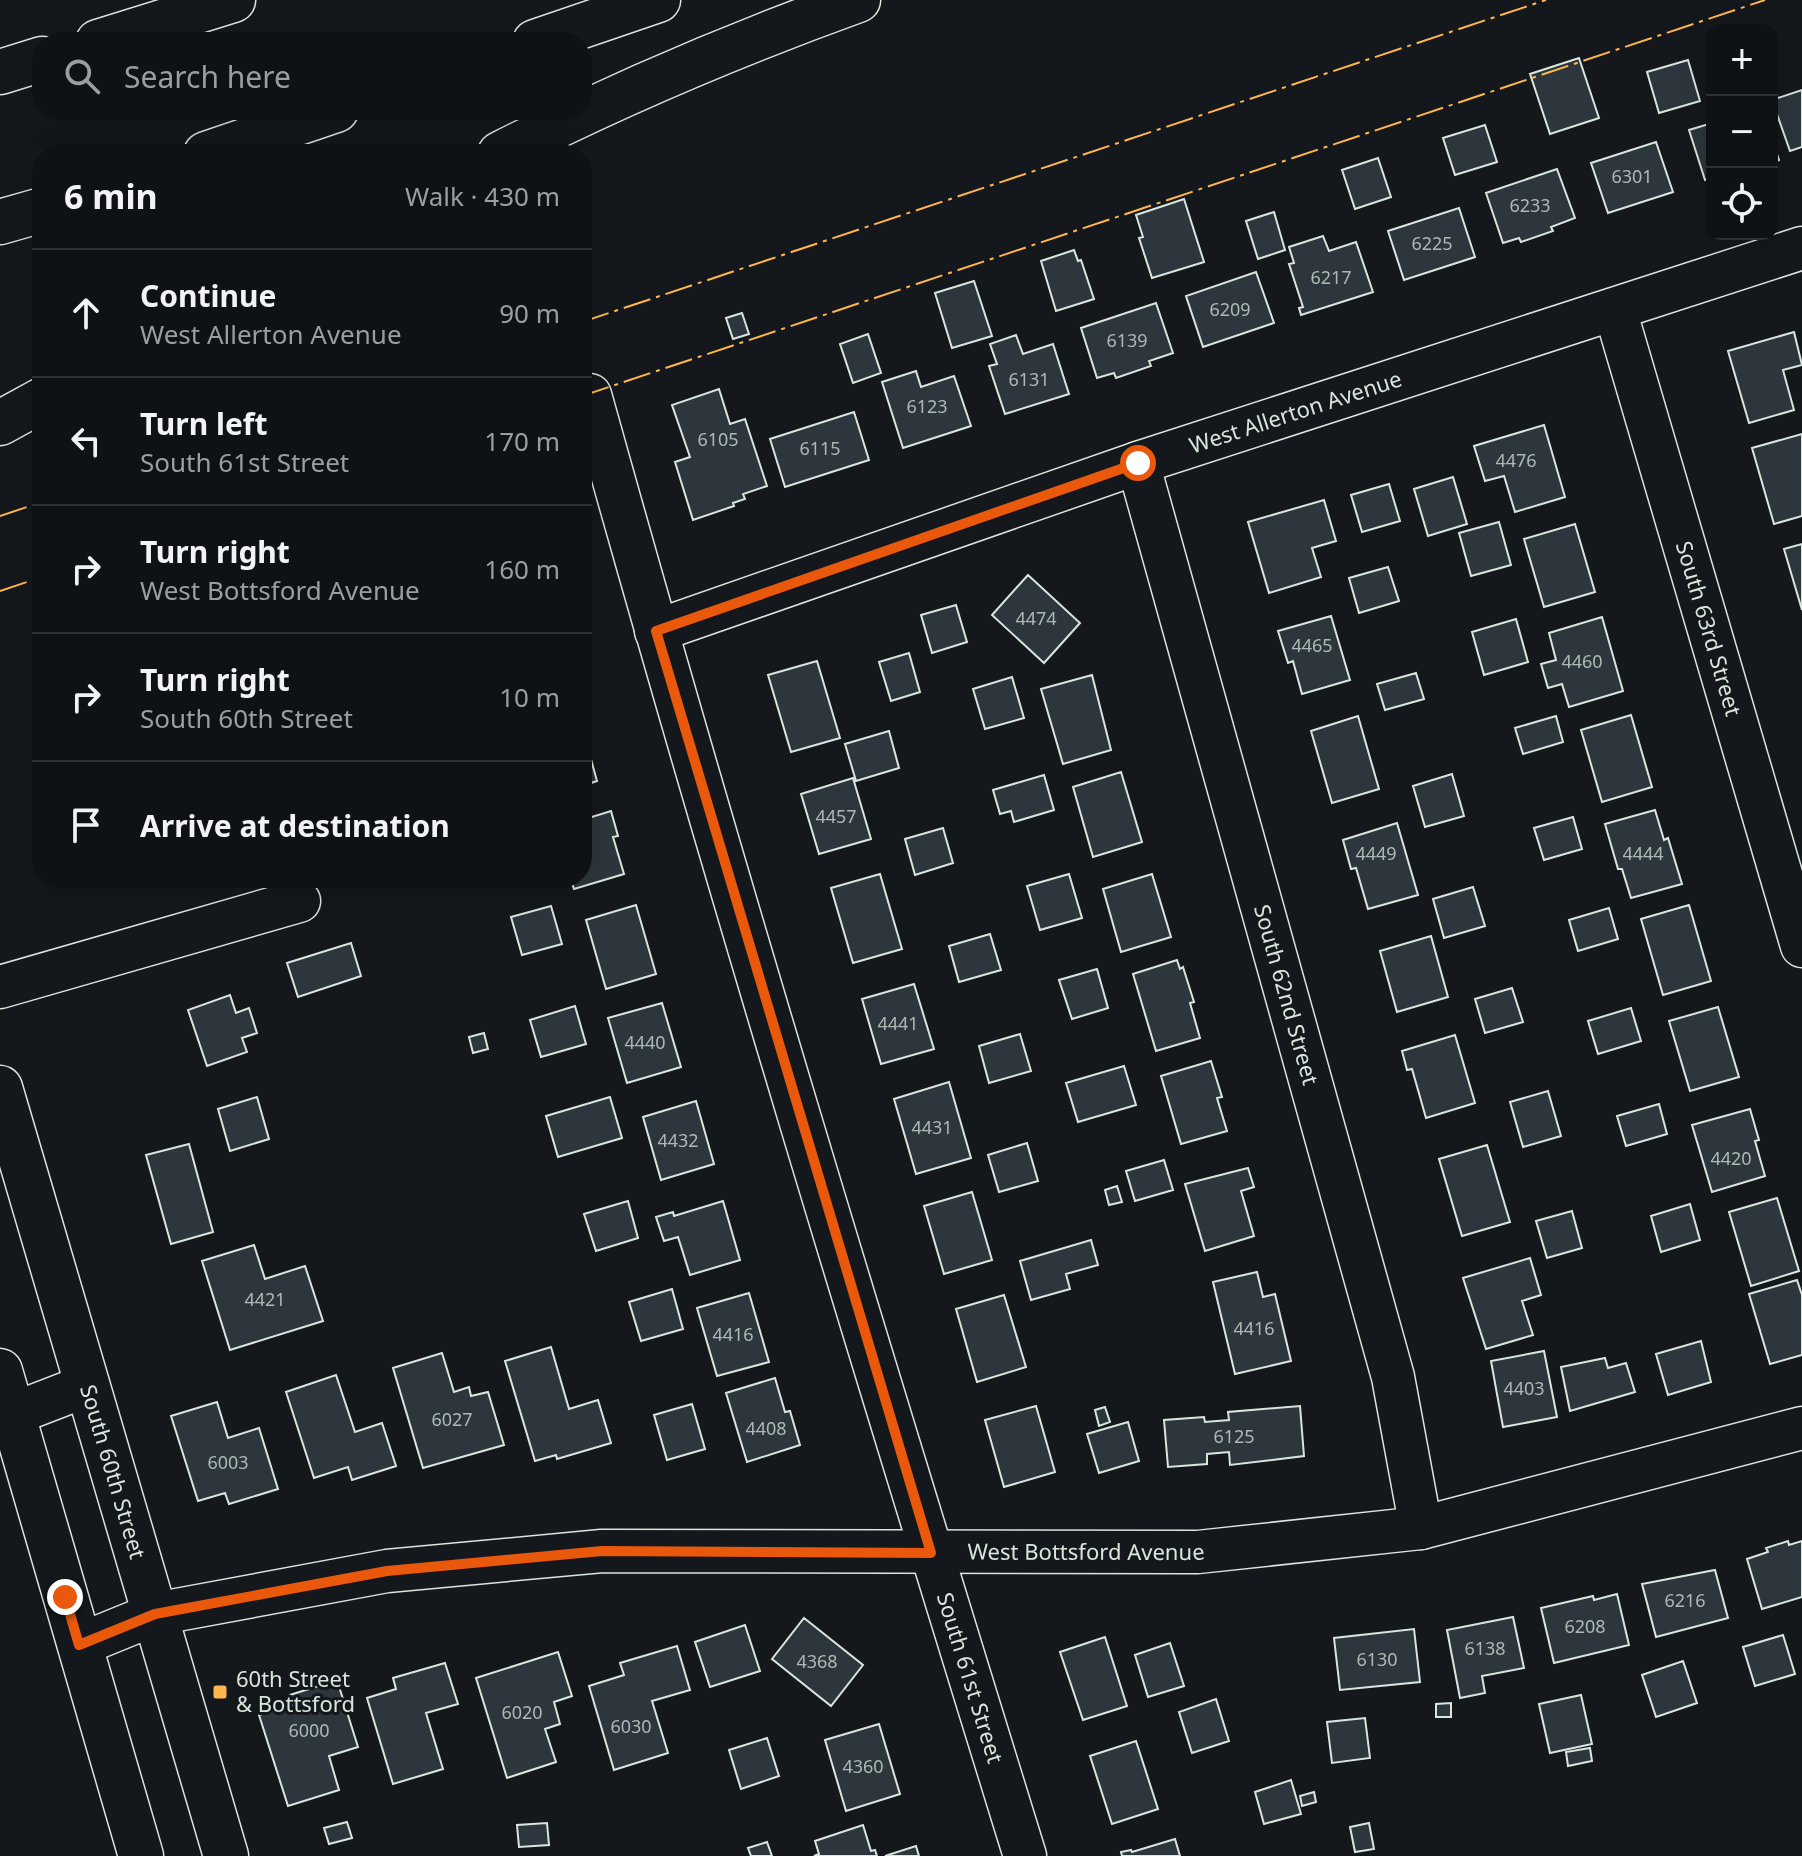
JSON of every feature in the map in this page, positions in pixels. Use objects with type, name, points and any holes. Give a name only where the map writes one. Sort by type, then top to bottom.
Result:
[{"type":"main road","points":[[130,32],[233,0]]},
{"type":"main road","points":[[564,32],[658,0]]},
{"type":"main road","points":[[592,109],[701,61],[858,0]]},
{"type":"main road","points":[[0,72],[32,62]]},
{"type":"main road","points":[[236,144],[306,120]]},
{"type":"main road","points":[[520,144],[568,120]]},
{"type":"main road","points":[[0,222],[32,213]]},
{"type":"main road","points":[[0,423],[32,405]]},
{"type":"main road","name":"South 60th Street","points":[[0,1088],[226,1856]]},
{"type":"main road","points":[[0,1371],[6,1417],[79,1645],[141,1856]]},
{"type":"street","name":"West Allerton Avenue","points":[[656,631],[1138,463],[1802,248]]},
{"type":"street","name":"South 63rd Street","points":[[1615,310],[1802,946]]},
{"type":"street","name":"South 61st Street","points":[[592,402],[656,631],[931,1553],[1025,1856]]},
{"type":"street","name":"South 62nd Street","points":[[1138,463],[1393,1377],[1421,1528]]},
{"type":"street","points":[[0,987],[299,901]]},
{"type":"street","points":[[6,1417],[88,1385]]},
{"type":"street","name":"West Bottsford Avenue","points":[[79,1645],[155,1614],[387,1571],[602,1551],[1198,1552],[1421,1528],[1802,1428]]},
{"type":"building","points":[[1579,58],[1599,118],[1550,134],[1530,74]]},
{"type":"building","points":[[1688,60],[1700,101],[1659,113],[1647,72]]},
{"type":"building","points":[[1802,90],[1802,147],[1790,151],[1778,117],[1778,98]]},
{"type":"building","points":[[1485,125],[1497,162],[1455,175],[1443,138]]},
{"type":"building","points":[[1706,125],[1706,180],[1705,180],[1689,130]]},
{"type":"building","points":[[1656,142],[1673,192],[1608,213],[1591,163]]},
{"type":"building","points":[[1378,158],[1391,197],[1355,209],[1342,170]]},
{"type":"building","points":[[1557,169],[1575,218],[1551,227],[1553,231],[1521,242],[1519,238],[1503,243],[1486,193]]},
{"type":"building","points":[[1184,199],[1204,262],[1152,278],[1139,238],[1143,237],[1136,215]]},
{"type":"building","points":[[1459,208],[1475,257],[1404,280],[1388,231]]},
{"type":"building","points":[[1274,212],[1285,250],[1258,259],[1246,221]]},
{"type":"building","points":[[1323,236],[1329,251],[1356,242],[1373,292],[1301,315],[1299,308],[1303,307],[1289,264],[1294,263],[1289,247]]},
{"type":"building","points":[[1074,250],[1078,261],[1081,260],[1094,299],[1056,311],[1041,261]]},
{"type":"building","points":[[1256,272],[1274,323],[1203,347],[1186,296]]},
{"type":"building","points":[[974,281],[992,336],[952,348],[935,293]]},
{"type":"building","points":[[1156,303],[1173,353],[1149,361],[1151,366],[1116,378],[1114,373],[1097,378],[1081,328]]},
{"type":"building","points":[[742,313],[749,334],[733,339],[726,318]]},
{"type":"building","points":[[1794,332],[1802,365],[1783,370],[1794,410],[1749,423],[1728,351]]},
{"type":"building","points":[[868,334],[881,373],[853,383],[840,344]]},
{"type":"building","points":[[1016,335],[1023,354],[1053,344],[1069,394],[1005,414],[989,366],[997,364],[990,344]]},
{"type":"building","points":[[916,371],[921,387],[954,376],[971,426],[903,448],[882,382]]},
{"type":"building","points":[[719,389],[730,424],[745,419],[767,486],[743,494],[745,499],[733,503],[734,506],[693,520],[675,462],[690,457],[672,405]]},
{"type":"building","points":[[854,412],[869,460],[785,487],[770,439]]},
{"type":"building","points":[[1544,425],[1565,497],[1515,512],[1504,476],[1485,481],[1474,446]]},
{"type":"building","points":[[1802,434],[1802,516],[1774,524],[1752,448]]},
{"type":"building","points":[[1453,477],[1467,524],[1428,536],[1414,489]]},
{"type":"building","points":[[1389,484],[1400,521],[1362,532],[1351,495]]},
{"type":"building","points":[[1324,500],[1336,541],[1312,548],[1321,577],[1269,593],[1248,522]]},
{"type":"building","points":[[1499,522],[1511,565],[1471,576],[1459,533]]},
{"type":"building","points":[[1575,524],[1595,592],[1544,607],[1524,539]]},
{"type":"building","points":[[1802,544],[1802,610],[1784,549]]},
{"type":"building","points":[[1388,567],[1399,601],[1359,613],[1349,578]]},
{"type":"building","points":[[1028,575],[1080,623],[1044,663],[992,615]]},
{"type":"building","points":[[956,605],[967,642],[932,653],[921,615]]},
{"type":"building","points":[[1331,616],[1350,680],[1302,694],[1293,661],[1288,663],[1278,631]]},
{"type":"building","points":[[1602,617],[1623,691],[1569,707],[1562,684],[1548,688],[1541,664],[1556,660],[1549,633]]},
{"type":"building","points":[[1516,619],[1528,662],[1484,675],[1472,632]]},
{"type":"building","points":[[909,653],[920,692],[891,701],[879,662]]},
{"type":"building","points":[[817,661],[840,738],[791,752],[768,675]]},
{"type":"building","points":[[1416,673],[1424,699],[1385,710],[1377,684]]},
{"type":"building","points":[[1092,675],[1111,750],[1063,764],[1041,689]]},
{"type":"building","points":[[1012,677],[1024,718],[985,729],[973,689]]},
{"type":"building","points":[[1631,715],[1652,787],[1602,802],[1581,730]]},
{"type":"building","points":[[1358,716],[1379,789],[1332,803],[1311,731]]},
{"type":"building","points":[[1556,716],[1563,742],[1523,754],[1515,728]]},
{"type":"building","points":[[889,731],[899,768],[856,781],[845,744]]},
{"type":"building","points":[[592,763],[597,781],[592,783]]},
{"type":"building","points":[[1121,772],[1142,842],[1093,857],[1073,787]]},
{"type":"building","points":[[1452,774],[1464,816],[1425,827],[1413,786]]},
{"type":"building","points":[[1044,775],[1054,810],[1014,822],[1011,811],[1000,814],[993,790]]},
{"type":"building","points":[[853,778],[871,839],[819,854],[801,794]]},
{"type":"building","points":[[1655,810],[1664,840],[1668,838],[1682,884],[1631,898],[1622,869],[1618,869],[1605,824]]},
{"type":"building","points":[[611,811],[618,836],[613,837],[624,874],[592,884],[592,817]]},
{"type":"building","points":[[1573,817],[1582,849],[1544,860],[1534,828]]},
{"type":"building","points":[[1397,823],[1418,895],[1368,909],[1356,868],[1351,869],[1343,840]]},
{"type":"building","points":[[943,828],[953,863],[915,875],[905,839]]},
{"type":"building","points":[[880,874],[902,949],[853,963],[831,888]]},
{"type":"building","points":[[1069,874],[1082,918],[1040,930],[1027,886]]},
{"type":"building","points":[[1152,874],[1171,937],[1121,952],[1103,889]]},
{"type":"building","points":[[1473,887],[1485,926],[1444,938],[1433,899]]},
{"type":"building","points":[[636,905],[656,974],[606,989],[586,920]]},
{"type":"building","points":[[1689,905],[1711,981],[1663,995],[1641,919]]},
{"type":"building","points":[[551,906],[562,944],[522,955],[511,917]]},
{"type":"building","points":[[1609,908],[1618,939],[1578,951],[1569,920]]},
{"type":"building","points":[[990,934],[1001,970],[959,982],[949,946]]},
{"type":"building","points":[[1431,936],[1448,997],[1397,1012],[1380,951]]},
{"type":"building","points":[[351,943],[361,976],[298,997],[287,963]]},
{"type":"building","points":[[1177,960],[1180,969],[1183,967],[1194,1002],[1190,1003],[1200,1038],[1156,1051],[1133,974]]},
{"type":"building","points":[[1097,969],[1108,1008],[1072,1019],[1059,980]]},
{"type":"building","points":[[914,984],[934,1049],[881,1064],[862,999]]},
{"type":"building","points":[[1512,988],[1523,1022],[1485,1033],[1475,999]]},
{"type":"building","points":[[230,995],[236,1013],[249,1008],[257,1033],[242,1038],[247,1052],[207,1066],[188,1010]]},
{"type":"building","points":[[662,1003],[681,1067],[627,1083],[608,1018]]},
{"type":"building","points":[[575,1006],[586,1044],[541,1057],[530,1020]]},
{"type":"building","points":[[1718,1007],[1739,1077],[1690,1091],[1669,1021]]},
{"type":"building","points":[[1631,1008],[1641,1041],[1598,1054],[1588,1021]]},
{"type":"building","points":[[484,1033],[488,1049],[473,1053],[469,1037]]},
{"type":"building","points":[[1020,1034],[1031,1071],[989,1083],[979,1046]]},
{"type":"building","points":[[1455,1035],[1475,1103],[1426,1118],[1412,1069],[1407,1070],[1402,1051]]},
{"type":"building","points":[[1211,1061],[1222,1097],[1217,1098],[1227,1131],[1181,1144],[1161,1076]]},
{"type":"building","points":[[1124,1066],[1136,1105],[1078,1122],[1066,1083]]},
{"type":"building","points":[[949,1082],[971,1158],[916,1174],[894,1099]]},
{"type":"building","points":[[1548,1091],[1561,1136],[1523,1147],[1510,1102]]},
{"type":"building","points":[[257,1097],[269,1139],[230,1151],[218,1109]]},
{"type":"building","points":[[610,1097],[622,1138],[558,1157],[546,1116]]},
{"type":"building","points":[[696,1101],[714,1164],[661,1180],[643,1117]]},
{"type":"building","points":[[1659,1104],[1667,1134],[1626,1146],[1617,1116]]},
{"type":"building","points":[[1750,1109],[1765,1176],[1712,1192],[1692,1125]]},
{"type":"building","points":[[1027,1143],[1038,1181],[999,1192],[988,1155]]},
{"type":"building","points":[[189,1144],[213,1232],[171,1244],[146,1155]]},
{"type":"building","points":[[1487,1145],[1510,1222],[1462,1236],[1439,1159]]},
{"type":"building","points":[[1164,1160],[1173,1190],[1135,1201],[1126,1171]]},
{"type":"building","points":[[1248,1168],[1254,1187],[1241,1191],[1254,1236],[1205,1251],[1185,1184]]},
{"type":"building","points":[[1117,1186],[1122,1202],[1109,1205],[1105,1190]]},
{"type":"building","points":[[972,1192],[992,1260],[944,1274],[924,1206]]},
{"type":"building","points":[[1777,1198],[1799,1271],[1751,1286],[1729,1212]]},
{"type":"building","points":[[628,1201],[638,1238],[596,1251],[584,1214]]},
{"type":"building","points":[[723,1201],[740,1260],[690,1275],[678,1237],[664,1241],[656,1217],[673,1212],[674,1216]]},
{"type":"building","points":[[1690,1204],[1700,1240],[1661,1252],[1651,1216]]},
{"type":"building","points":[[1572,1211],[1582,1248],[1547,1258],[1536,1221]]},
{"type":"building","points":[[1091,1240],[1098,1265],[1066,1274],[1070,1289],[1031,1300],[1020,1261]]},
{"type":"building","points":[[254,1245],[265,1279],[305,1266],[323,1321],[230,1350],[202,1261]]},
{"type":"building","points":[[1530,1258],[1541,1295],[1522,1301],[1533,1335],[1486,1349],[1463,1278]]},
{"type":"building","points":[[1257,1272],[1263,1297],[1275,1294],[1291,1361],[1235,1374],[1213,1282]]},
{"type":"building","points":[[1797,1280],[1802,1295],[1802,1355],[1770,1364],[1749,1294]]},
{"type":"building","points":[[672,1289],[683,1329],[641,1341],[629,1302]]},
{"type":"building","points":[[749,1293],[769,1362],[717,1376],[697,1308]]},
{"type":"building","points":[[1004,1295],[1026,1367],[977,1382],[956,1309]]},
{"type":"building","points":[[1701,1341],[1711,1382],[1668,1395],[1656,1354]]},
{"type":"building","points":[[551,1347],[569,1409],[598,1400],[611,1443],[557,1459],[556,1455],[535,1461],[505,1361]]},
{"type":"building","points":[[1544,1351],[1557,1417],[1503,1427],[1491,1361]]},
{"type":"building","points":[[442,1353],[454,1392],[469,1387],[471,1396],[488,1392],[504,1445],[423,1468],[393,1368]]},
{"type":"building","points":[[1605,1358],[1608,1368],[1626,1363],[1635,1392],[1570,1411],[1561,1367]]},
{"type":"building","points":[[336,1375],[355,1432],[382,1423],[396,1466],[352,1480],[348,1467],[314,1478],[286,1392]]},
{"type":"building","points":[[775,1378],[785,1412],[790,1411],[800,1445],[747,1462],[726,1393]]},
{"type":"building","points":[[217,1402],[228,1438],[259,1428],[278,1489],[229,1504],[225,1493],[198,1501],[171,1416]]},
{"type":"building","points":[[692,1404],[705,1449],[667,1460],[654,1415]]},
{"type":"building","points":[[1036,1406],[1055,1472],[1004,1487],[985,1420]]},
{"type":"building","points":[[1300,1406],[1304,1456],[1230,1465],[1229,1452],[1207,1454],[1207,1464],[1168,1467],[1164,1420],[1204,1417],[1205,1422],[1229,1420],[1228,1412]]},
{"type":"building","points":[[1105,1407],[1110,1422],[1099,1426],[1095,1410]]},
{"type":"building","points":[[1128,1422],[1139,1461],[1099,1473],[1087,1434]]},
{"type":"building","points":[[1788,1541],[1789,1545],[1802,1541],[1802,1597],[1762,1609],[1747,1559],[1768,1552],[1766,1548]]},
{"type":"building","points":[[1715,1570],[1728,1618],[1656,1637],[1642,1584]]},
{"type":"building","points":[[1617,1594],[1629,1645],[1554,1663],[1541,1608]]},
{"type":"building","points":[[1513,1617],[1524,1668],[1482,1676],[1485,1693],[1460,1698],[1447,1630]]},
{"type":"building","points":[[804,1618],[863,1665],[831,1706],[772,1659]]},
{"type":"building","points":[[745,1625],[760,1671],[710,1687],[695,1642]]},
{"type":"building","points":[[1414,1629],[1420,1682],[1340,1690],[1334,1638]]},
{"type":"building","points":[[1783,1635],[1795,1674],[1755,1686],[1743,1647]]},
{"type":"building","points":[[1105,1637],[1127,1706],[1083,1720],[1060,1652]]},
{"type":"building","points":[[1170,1643],[1184,1686],[1148,1697],[1135,1655]]},
{"type":"building","points":[[677,1646],[690,1690],[652,1701],[668,1753],[614,1770],[589,1686],[624,1675],[620,1663]]},
{"type":"building","points":[[558,1652],[572,1696],[554,1702],[560,1724],[545,1729],[556,1762],[507,1778],[476,1678]]},
{"type":"building","points":[[1683,1661],[1697,1703],[1656,1717],[1642,1675]]},
{"type":"building","points":[[445,1663],[458,1704],[426,1713],[443,1769],[393,1784],[367,1698],[396,1689],[393,1678]]},
{"type":"building","points":[[337,1680],[358,1747],[329,1756],[339,1790],[288,1806],[259,1715],[293,1705],[290,1695]]},
{"type":"building","points":[[1581,1695],[1592,1744],[1550,1753],[1539,1704]]},
{"type":"building","points":[[1216,1699],[1229,1741],[1192,1753],[1179,1712]]},
{"type":"building","points":[[1451,1703],[1451,1717],[1436,1717],[1436,1704]]},
{"type":"building","points":[[1365,1718],[1370,1758],[1332,1763],[1327,1722]]},
{"type":"building","points":[[879,1724],[900,1794],[846,1811],[825,1740]]},
{"type":"building","points":[[767,1738],[779,1776],[741,1789],[729,1750]]},
{"type":"building","points":[[1136,1741],[1158,1809],[1112,1824],[1090,1756]]},
{"type":"building","points":[[1590,1748],[1592,1761],[1568,1766],[1566,1752]]},
{"type":"building","points":[[1291,1780],[1301,1814],[1264,1824],[1255,1792]]},
{"type":"building","points":[[1314,1792],[1316,1802],[1302,1806],[1300,1796]]},
{"type":"building","points":[[347,1822],[352,1838],[329,1844],[324,1828]]},
{"type":"building","points":[[547,1823],[549,1845],[519,1847],[517,1825]]},
{"type":"building","points":[[1369,1823],[1374,1849],[1355,1852],[1350,1827]]},
{"type":"building","points":[[863,1825],[871,1851],[875,1850],[877,1856],[814,1856],[819,1854],[815,1841]]},
{"type":"building","points":[[1175,1839],[1180,1856],[1122,1856],[1121,1852],[1132,1852]]},
{"type":"building","points":[[767,1842],[772,1856],[751,1856],[748,1848]]},
{"type":"building","points":[[916,1846],[919,1856],[885,1856]]},
{"type":"power","points":[[592,319],[1546,0]]},
{"type":"power","points":[[592,393],[1765,0]]},
{"type":"power","points":[[0,516],[32,505]]},
{"type":"power","points":[[0,591],[32,580]]},
{"type":"place","name":"60th Street & Bottsford","points":[[220,1692]]},
{"type":"route","points":[[65,1597],[79,1645],[155,1614],[387,1571],[602,1551],[931,1553],[656,631],[1138,463]]}]
